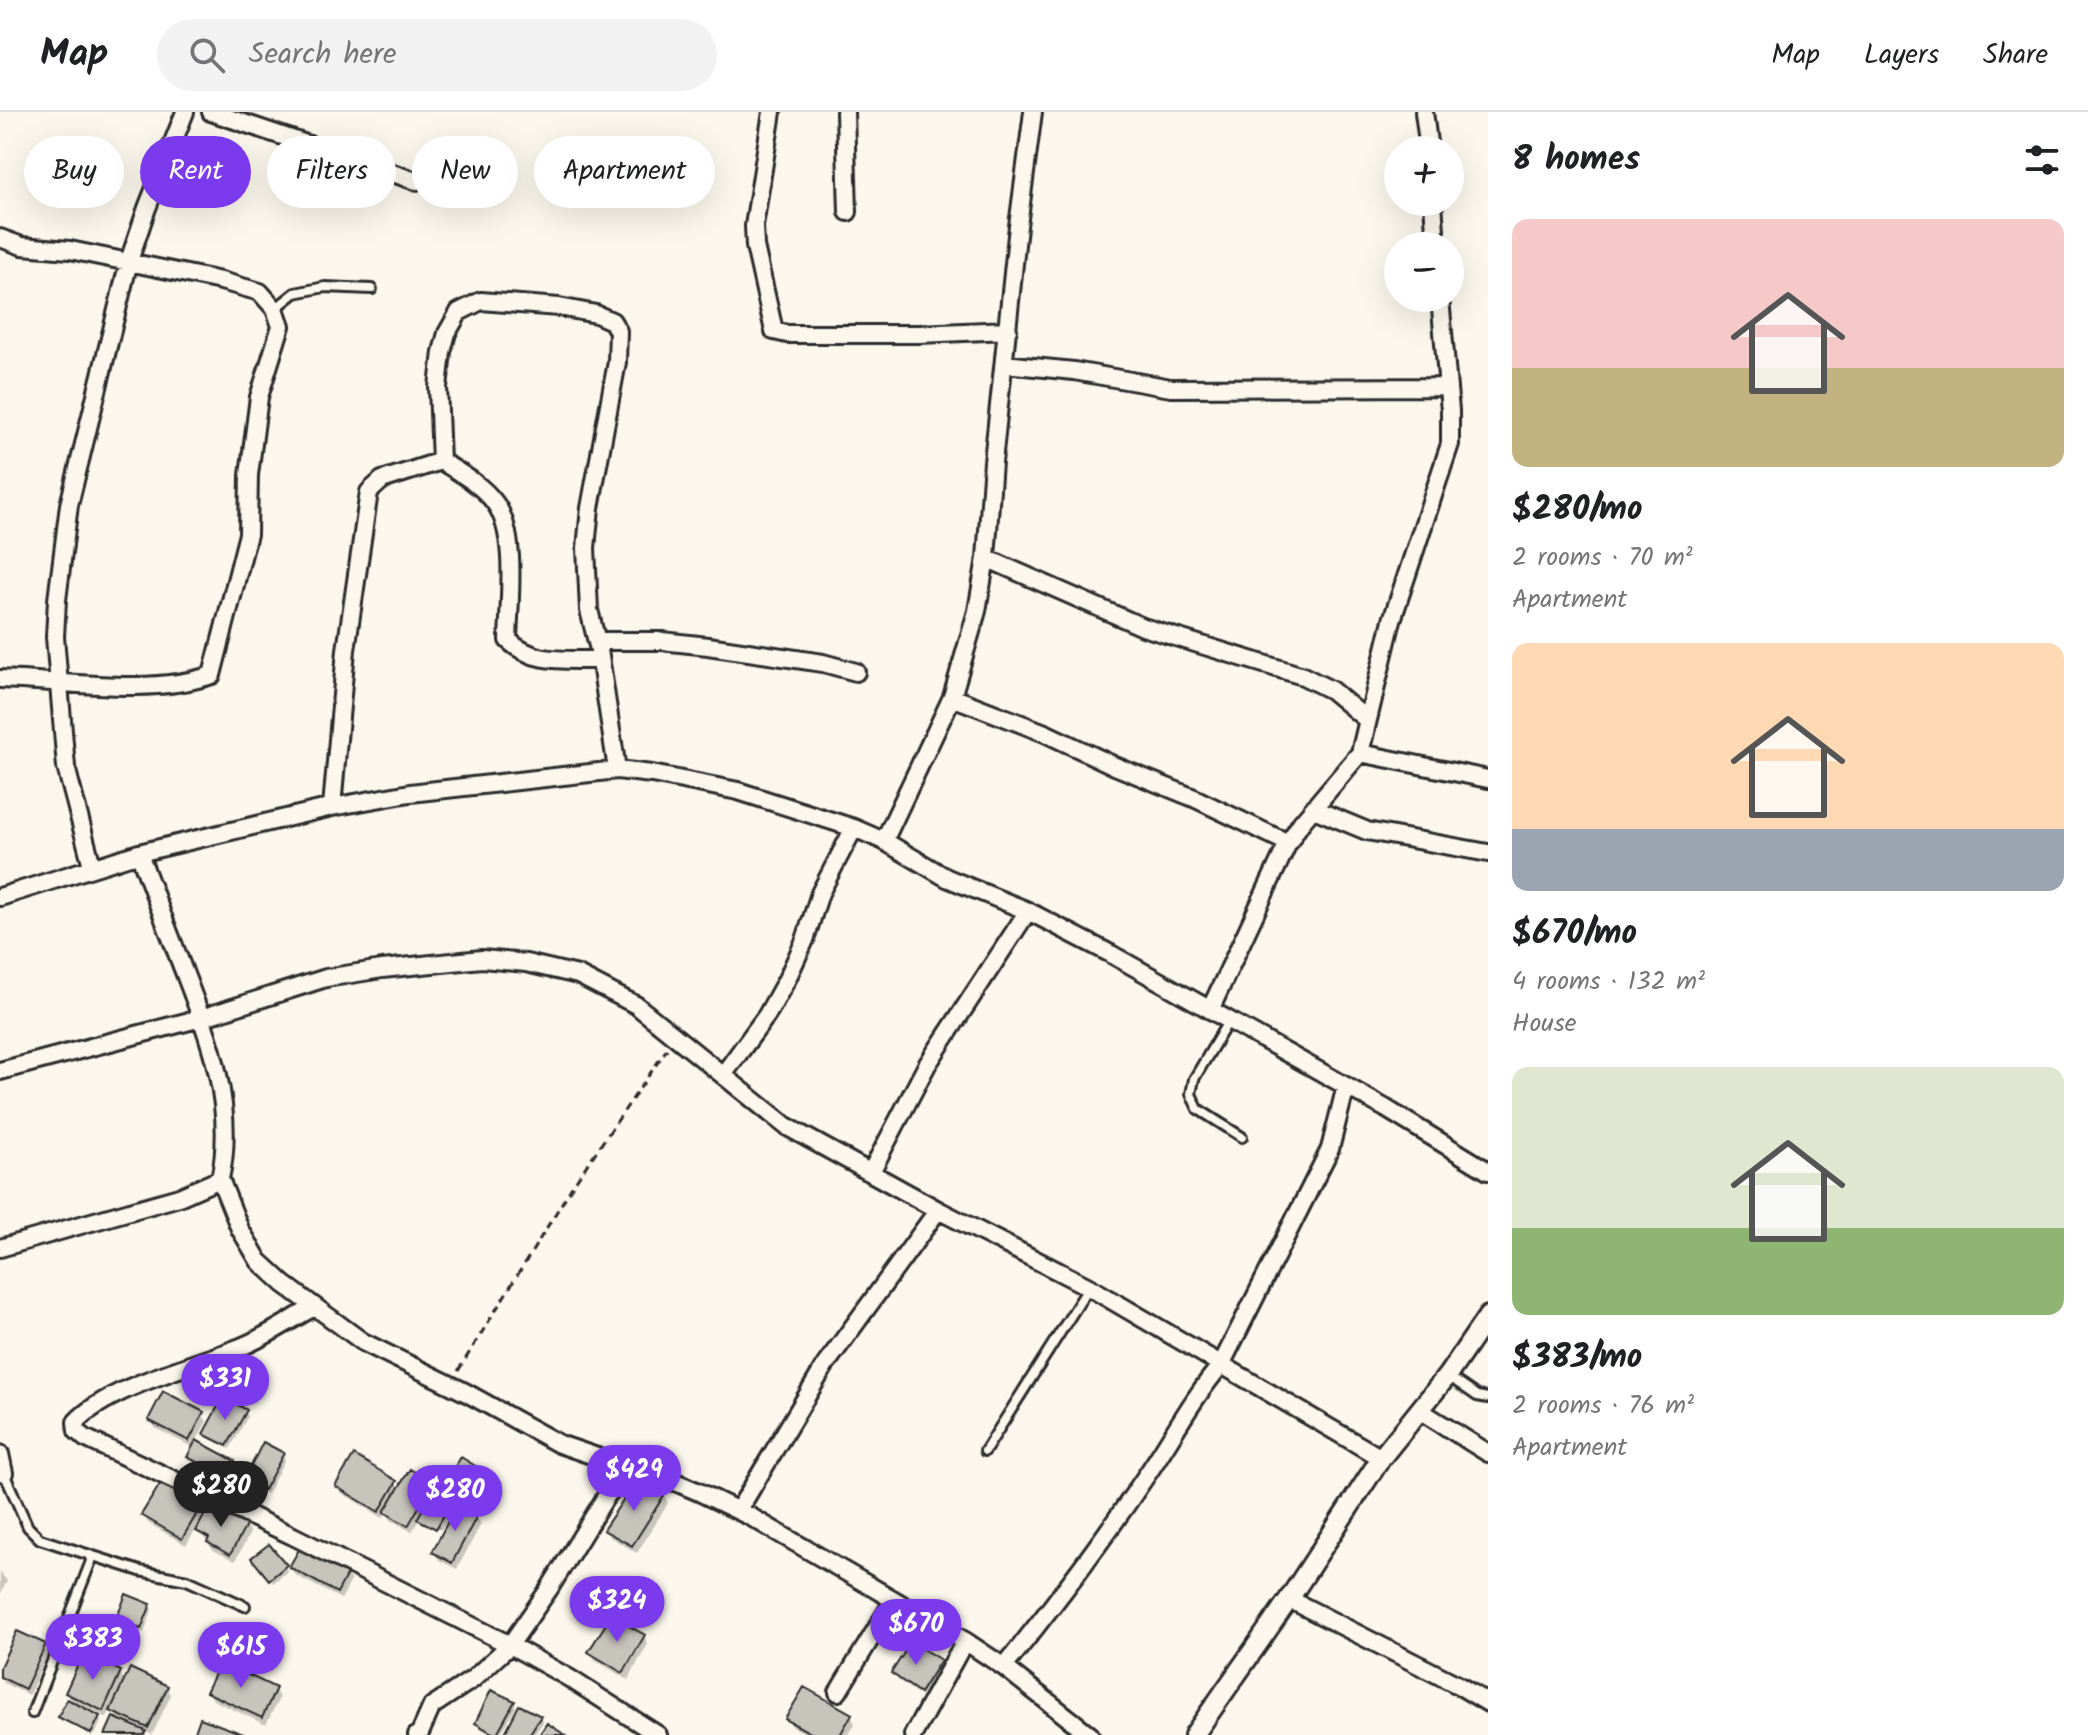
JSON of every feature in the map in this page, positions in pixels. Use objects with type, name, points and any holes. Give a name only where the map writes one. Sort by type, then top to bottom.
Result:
[{"type":"street","points":[[92,866],[66,767],[55,637],[57,600],[69,505],[129,261],[185,112]]},
{"type":"street","points":[[211,112],[412,180]]},
{"type":"street","points":[[772,112],[754,226],[755,246],[774,331],[787,334],[919,334],[1008,330]]},
{"type":"street","points":[[845,112],[848,212]]},
{"type":"street","points":[[884,841],[952,697],[977,611],[986,558],[1004,364],[1033,112]]},
{"type":"street","points":[[1424,112],[1427,136]]},
{"type":"street","points":[[0,238],[22,246],[70,250],[129,261],[260,292],[275,309],[281,326],[259,397],[249,475],[248,534],[212,675],[194,681],[115,686],[0,679]]},
{"type":"street","points":[[441,461],[438,387],[442,352],[447,333],[459,312],[481,301],[559,307],[596,314],[612,321],[618,331],[617,362],[590,508],[586,548],[589,610],[597,641],[617,770]]},
{"type":"street","points":[[1210,1010],[1288,843],[1360,753],[1392,620],[1450,444],[1441,312]]},
{"type":"street","points":[[1004,364],[1074,371],[1171,388],[1447,387]]},
{"type":"street","points":[[332,807],[346,650],[369,492],[382,480],[441,461],[471,479],[496,504],[508,528],[508,640],[521,652],[539,659],[600,660]]},
{"type":"street","points":[[986,558],[1143,627],[1303,676],[1331,690],[1366,719]]},
{"type":"street","points":[[597,641],[662,641],[708,646],[823,663],[856,672]]},
{"type":"street","points":[[952,697],[1045,733],[1288,843]]},
{"type":"street","points":[[1360,753],[1488,779]]},
{"type":"street","points":[[0,897],[139,853],[332,807],[410,793],[617,770],[652,774],[738,791],[854,828],[884,841],[947,878],[1028,911],[1111,954],[1346,1086],[1488,1171]]},
{"type":"street","points":[[1314,809],[1367,831],[1488,853]]},
{"type":"street","points":[[723,1075],[767,1015],[787,979],[805,940],[820,893],[854,828]]},
{"type":"street","points":[[139,853],[215,1058],[225,1113],[226,1153],[220,1179],[240,1229],[259,1261],[284,1284],[363,1342],[559,1444],[603,1459],[633,1464],[738,1511],[965,1641],[1004,1667],[1090,1735]]},
{"type":"street","points":[[871,1172],[927,1065],[1028,911]]},
{"type":"street","points":[[0,1071],[201,1018],[326,978],[482,959],[526,963],[578,975],[636,1005],[786,1126],[938,1210],[1089,1287],[1381,1458]]},
{"type":"street","points":[[1004,1667],[1082,1569],[1148,1473],[1197,1393],[1221,1365],[1330,1149],[1346,1086]]},
{"type":"street","points":[[0,1248],[179,1197],[220,1179]]},
{"type":"street","points":[[738,1511],[826,1364],[938,1210]]},
{"type":"street","points":[[314,1307],[242,1347],[127,1390],[82,1415],[76,1422],[77,1431],[85,1438],[293,1536],[510,1645],[569,1678],[658,1735]]},
{"type":"street","points":[[1194,1735],[1289,1599],[1381,1458],[1447,1376],[1488,1316]]},
{"type":"street","points":[[1419,1410],[1488,1453]]},
{"type":"street","points":[[0,1454],[4,1473]]},
{"type":"street","points":[[420,1734],[432,1706],[473,1679],[510,1645],[605,1498],[633,1464]]},
{"type":"street","points":[[1289,1599],[1488,1703]]},
{"type":"street","points":[[838,1692],[894,1600]]},
{"type":"street","points":[[913,1735],[965,1641]]},
{"type":"lane","points":[[275,309],[295,293],[325,287],[372,289]]},
{"type":"lane","points":[[1229,1020],[1194,1079],[1191,1094],[1198,1109],[1242,1137]]},
{"type":"lane","points":[[985,1451],[1089,1287]]},
{"type":"lane","points":[[1447,1376],[1477,1396],[1488,1398]]},
{"type":"lane","points":[[4,1473],[28,1527],[40,1539],[140,1571],[187,1580],[245,1606]]},
{"type":"lane","points":[[32,1713],[93,1556]]},
{"type":"path","points":[[450,1385],[575,1182],[675,1036]]},
{"type":"building","points":[[163,1391],[204,1412],[189,1441],[148,1420]]},
{"type":"building","points":[[223,1397],[247,1410],[227,1446],[203,1434]]},
{"type":"building","points":[[196,1440],[235,1461],[226,1477],[187,1457]]},
{"type":"building","points":[[263,1442],[284,1453],[264,1490],[244,1480]]},
{"type":"building","points":[[354,1455],[397,1481],[379,1512],[335,1486]]},
{"type":"building","points":[[461,1457],[501,1482],[483,1509],[444,1484]]},
{"type":"building","points":[[410,1469],[433,1483],[408,1526],[384,1512]]},
{"type":"building","points":[[162,1481],[202,1505],[182,1539],[141,1515]]},
{"type":"building","points":[[636,1481],[665,1494],[632,1546],[603,1530]]},
{"type":"building","points":[[433,1491],[452,1501],[436,1529],[417,1519]]},
{"type":"building","points":[[210,1504],[247,1524],[230,1555],[207,1542],[209,1538],[196,1531]]},
{"type":"building","points":[[457,1504],[478,1514],[452,1563],[432,1552]]},
{"type":"building","points":[[269,1544],[287,1565],[269,1580],[251,1558]]},
{"type":"building","points":[[301,1546],[348,1572],[337,1593],[289,1567]]},
{"type":"building","points":[[126,1594],[151,1604],[141,1629],[116,1620]]},
{"type":"building","points":[[611,1616],[645,1635],[623,1673],[588,1652]]},
{"type":"building","points":[[17,1631],[46,1644],[25,1689],[0,1677],[0,1667]]},
{"type":"building","points":[[911,1642],[941,1660],[920,1693],[891,1673]]},
{"type":"building","points":[[83,1653],[121,1671],[103,1711],[65,1693]]},
{"type":"building","points":[[221,1662],[276,1688],[262,1718],[206,1692]]},
{"type":"building","points":[[130,1668],[168,1686],[148,1728],[110,1711]]},
{"type":"building","points":[[804,1687],[852,1714],[840,1735],[814,1735],[785,1719]]},
{"type":"building","points":[[491,1690],[515,1701],[496,1735],[475,1723]]},
{"type":"building","points":[[67,1699],[100,1716],[91,1734],[58,1717]]},
{"type":"building","points":[[519,1705],[541,1716],[529,1735],[504,1735]]},
{"type":"building","points":[[113,1717],[146,1731],[144,1735],[105,1735]]},
{"type":"building","points":[[200,1718],[246,1735],[194,1735]]},
{"type":"building","points":[[547,1723],[565,1735],[539,1735]]}]
